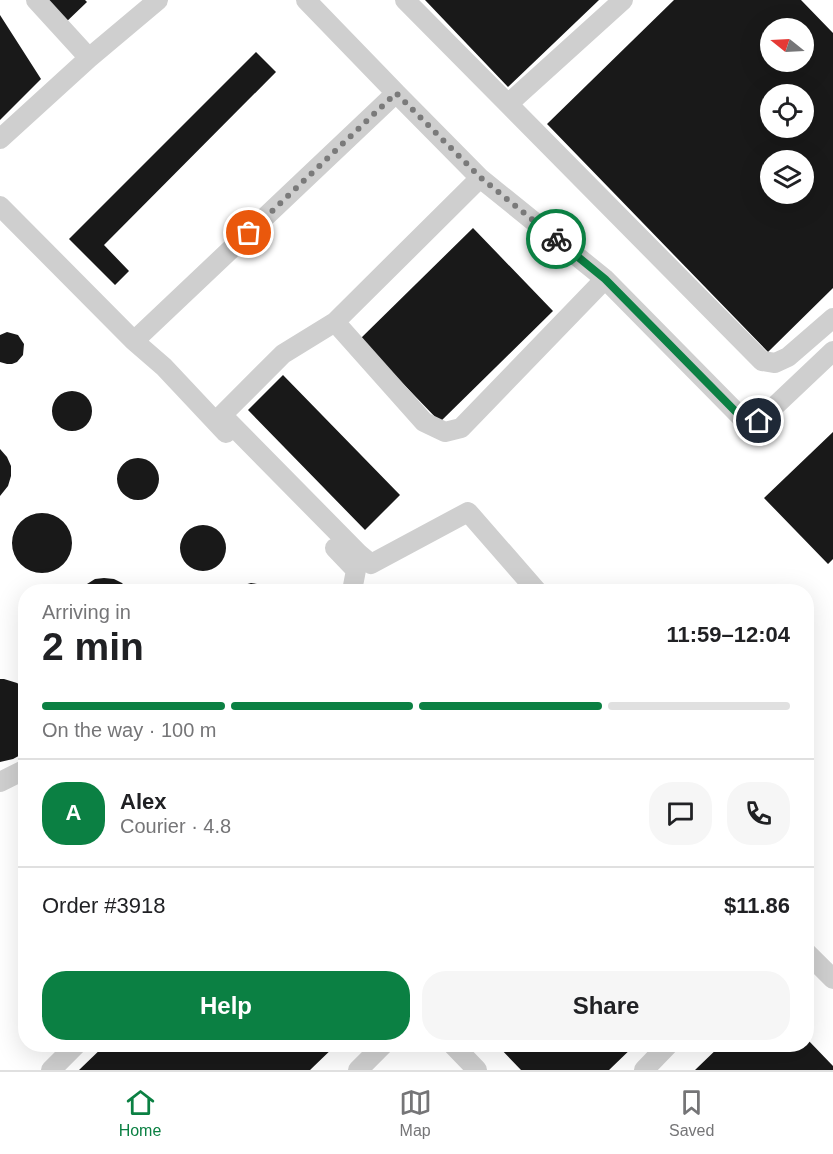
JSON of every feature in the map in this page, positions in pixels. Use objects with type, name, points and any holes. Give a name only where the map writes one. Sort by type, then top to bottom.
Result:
[{"type":"lane","points":[[36,0],[89,58]]},
{"type":"lane","points":[[306,0],[480,177],[605,279],[741,417],[749,422],[759,421],[833,351]]},
{"type":"lane","points":[[405,0],[762,361],[775,363],[788,357],[833,318]]},
{"type":"lane","points":[[508,104],[623,0]]},
{"type":"lane","points":[[0,139],[149,3]]},
{"type":"lane","points":[[134,341],[396,93]]},
{"type":"lane","points":[[480,177],[335,322],[283,354],[222,415],[371,564],[468,512],[531,584]]},
{"type":"lane","points":[[0,206],[134,341],[164,367],[356,570],[353,584]]},
{"type":"lane","points":[[335,322],[423,422],[445,432],[461,428],[605,279]]},
{"type":"lane","points":[[0,782],[18,773]]},
{"type":"lane","points":[[814,960],[833,979]]},
{"type":"lane","points":[[51,1070],[69,1052]]},
{"type":"lane","points":[[358,1070],[376,1052]]},
{"type":"lane","points":[[460,1052],[477,1070]]},
{"type":"lane","points":[[644,1070],[661,1052]]},
{"type":"building","points":[[39,0],[85,0],[87,2],[63,25]]},
{"type":"building","points":[[425,0],[599,0],[508,87]]},
{"type":"building","points":[[674,0],[801,0],[833,33],[833,288],[768,352],[547,124]]},
{"type":"building","points":[[0,15],[41,79],[0,120]]},
{"type":"building","points":[[256,52],[276,72],[104,245],[129,271],[115,285],[69,239]]},
{"type":"building","points":[[473,228],[553,311],[440,422],[360,339]]},
{"type":"building","points":[[7,332],[18,335],[24,344],[23,355],[12,364],[0,362],[0,335]]},
{"type":"building","points":[[283,375],[400,495],[365,530],[248,410]]},
{"type":"building","points":[[72,391],[86,397],[92,411],[86,425],[72,431],[58,425],[52,411],[58,397]]},
{"type":"building","points":[[833,432],[833,559],[828,564],[764,498]]},
{"type":"building","points":[[0,449],[11,466],[11,476],[8,486],[0,496]]},
{"type":"building","points":[[138,458],[153,464],[159,479],[153,494],[138,500],[123,494],[117,479],[123,464]]},
{"type":"building","points":[[42,513],[63,522],[72,543],[63,564],[42,573],[21,564],[12,543],[21,522]]},
{"type":"building","points":[[203,525],[219,532],[226,548],[219,564],[203,571],[187,564],[180,548],[187,532]]},
{"type":"building","points":[[95,579],[114,579],[123,584],[87,584]]},
{"type":"building","points":[[0,679],[4,679],[18,684],[18,756],[0,762]]},
{"type":"building","points":[[814,1046],[833,1066],[833,1070],[695,1070],[714,1052],[814,1052]]},
{"type":"building","points":[[98,1052],[329,1052],[310,1070],[79,1070]]},
{"type":"building","points":[[504,1052],[628,1052],[609,1070],[521,1070]]},
{"type":"way so far","points":[[249,233],[396,93],[480,177],[556,239]]},
{"type":"route","points":[[556,239],[605,279],[741,417],[749,422],[759,421]]}]
